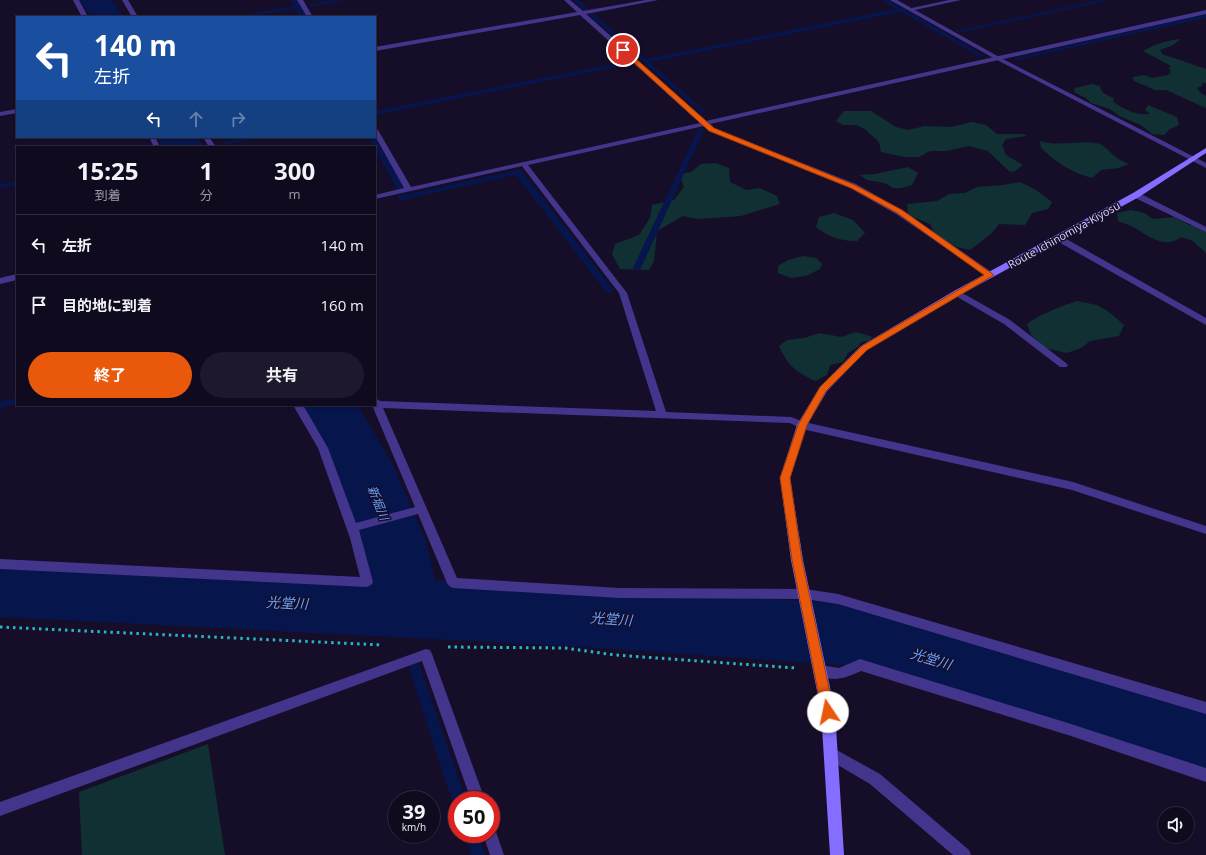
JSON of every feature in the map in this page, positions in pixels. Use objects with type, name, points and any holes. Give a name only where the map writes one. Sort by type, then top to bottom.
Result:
[{"type":"main road","name":"Route Ichinomiya-Kiyosu","points":[[837,855],[828,712],[797,560],[785,478],[802,425],[823,389],[864,348],[957,293],[1136,195],[1193,160],[1206,150]]},
{"type":"street","points":[[76,0],[84,16]]},
{"type":"street","points":[[125,0],[134,16]]},
{"type":"street","points":[[300,0],[309,16]]},
{"type":"street","points":[[567,0],[712,129],[853,186],[899,212],[990,275]]},
{"type":"street","points":[[376,50],[655,0]]},
{"type":"street","points":[[893,0],[999,59],[1206,166]]},
{"type":"street","points":[[910,10],[958,0]]},
{"type":"street","points":[[376,197],[1206,12]]},
{"type":"street","points":[[0,114],[16,111]]},
{"type":"street","points":[[376,132],[409,190]]},
{"type":"street","points":[[524,164],[623,294],[662,414]]},
{"type":"street","points":[[1136,195],[1206,230]]},
{"type":"street","points":[[1058,238],[1206,322]]},
{"type":"street","points":[[0,281],[16,277]]},
{"type":"street","points":[[957,293],[1007,322],[1063,365]]},
{"type":"street","points":[[1206,530],[1073,486],[802,425],[791,420],[376,403],[453,583],[620,592],[838,599],[1206,708]]},
{"type":"street","points":[[0,564],[367,582],[352,528],[324,448],[299,406]]},
{"type":"street","points":[[352,528],[421,509]]},
{"type":"street","points":[[0,809],[426,650],[475,791]]},
{"type":"street","points":[[819,666],[840,674],[860,665],[1071,730],[1206,775]]},
{"type":"street","points":[[831,753],[875,779],[964,855]]},
{"type":"street","points":[[493,843],[497,855]]},
{"type":"green space","points":[[1181,39],[1173,45],[1160,50],[1162,54],[1206,69],[1206,83],[1202,83],[1202,86],[1197,88],[1206,96],[1206,108],[1166,90],[1155,90],[1134,81],[1133,77],[1144,75],[1152,78],[1168,75],[1171,72],[1169,68],[1171,66],[1143,51],[1152,46],[1171,40]]},
{"type":"green space","points":[[1092,84],[1100,86],[1103,93],[1114,98],[1113,102],[1126,110],[1139,114],[1150,114],[1145,110],[1148,105],[1177,117],[1179,125],[1170,129],[1164,135],[1152,134],[1141,125],[1119,116],[1110,109],[1091,103],[1086,98],[1074,92],[1075,88]]},
{"type":"green space","points":[[844,111],[871,111],[896,127],[909,130],[924,126],[951,127],[972,122],[986,125],[997,134],[1023,134],[1027,136],[1006,139],[1002,145],[1006,155],[1023,165],[1015,171],[1010,172],[988,151],[969,146],[946,151],[930,151],[919,157],[904,157],[881,152],[879,142],[865,129],[856,125],[843,125],[836,121]]},
{"type":"green space","points":[[1040,141],[1047,143],[1089,142],[1099,144],[1116,158],[1129,164],[1119,168],[1101,170],[1092,178],[1071,170],[1052,158],[1041,148]]},
{"type":"green space","points":[[715,163],[729,168],[730,182],[746,190],[760,188],[777,196],[780,204],[741,216],[698,219],[683,216],[657,231],[654,261],[649,270],[620,269],[612,254],[615,244],[639,235],[650,218],[652,205],[674,200],[684,187],[679,174],[691,172],[701,164]]},
{"type":"green space","points":[[908,167],[918,173],[912,185],[901,188],[893,188],[885,183],[867,180],[860,175],[875,174]]},
{"type":"green space","points":[[1020,182],[1036,190],[1052,202],[1048,209],[1032,213],[1025,225],[999,224],[991,234],[970,250],[957,247],[935,235],[930,224],[908,215],[907,204],[937,201],[949,194],[965,193],[977,187]]},
{"type":"green space","points":[[1131,210],[1144,213],[1153,219],[1175,217],[1189,225],[1206,227],[1206,253],[1193,241],[1181,237],[1175,241],[1163,242],[1151,238],[1131,226],[1118,221],[1117,213]]},
{"type":"green space","points":[[834,213],[853,220],[865,233],[857,241],[845,240],[830,236],[816,227],[819,217]]},
{"type":"green space","points":[[803,256],[816,258],[822,264],[820,269],[806,276],[791,278],[778,273],[778,266],[788,260]]},
{"type":"green space","points":[[1077,301],[1097,305],[1109,312],[1124,325],[1119,336],[1090,341],[1081,348],[1067,353],[1045,348],[1031,335],[1027,324],[1051,311]]},
{"type":"green space","points":[[856,332],[873,337],[869,341],[861,342],[858,347],[848,353],[843,362],[830,365],[827,375],[815,381],[793,368],[779,346],[787,340],[804,338],[820,333],[841,337]]},
{"type":"green space","points":[[208,744],[225,855],[82,855],[79,792]]},
{"type":"waterway","name":"新堀川","points":[[96,0],[106,16]]},
{"type":"waterway","points":[[294,0],[298,7]]},
{"type":"waterway","points":[[310,5],[343,0]]},
{"type":"waterway","points":[[576,0],[586,9]]},
{"type":"waterway","points":[[884,0],[982,56]]},
{"type":"waterway","points":[[958,31],[1108,0]]},
{"type":"waterway","points":[[243,16],[298,7]]},
{"type":"waterway","points":[[298,7],[302,16]]},
{"type":"waterway","points":[[645,61],[901,10]]},
{"type":"waterway","points":[[591,14],[703,112]]},
{"type":"waterway","points":[[1018,58],[1206,16]]},
{"type":"waterway","points":[[376,113],[629,63]]},
{"type":"waterway","points":[[637,268],[701,130]]},
{"type":"waterway","name":"新堀川","points":[[178,138],[182,146]]},
{"type":"waterway","points":[[227,142],[249,138]]},
{"type":"waterway","points":[[372,138],[401,188]]},
{"type":"waterway","points":[[401,196],[402,198],[518,172],[609,290]]},
{"type":"waterway","points":[[0,186],[16,183]]},
{"type":"waterway","points":[[0,405],[16,401]]},
{"type":"waterway","name":"新堀川","points":[[331,406],[363,465],[393,541],[407,608]]},
{"type":"waterway","name":"光堂川","points":[[0,589],[407,608]]},
{"type":"waterway","name":"光堂川","points":[[407,608],[568,616],[852,635],[1206,742]]},
{"type":"waterway","points":[[415,669],[456,791]]},
{"type":"waterway","points":[[474,843],[478,855]]},
{"type":"route","points":[[623,50],[712,129],[853,186],[899,212],[990,275],[864,348],[823,389],[802,425],[785,478],[797,560],[828,712]]}]
